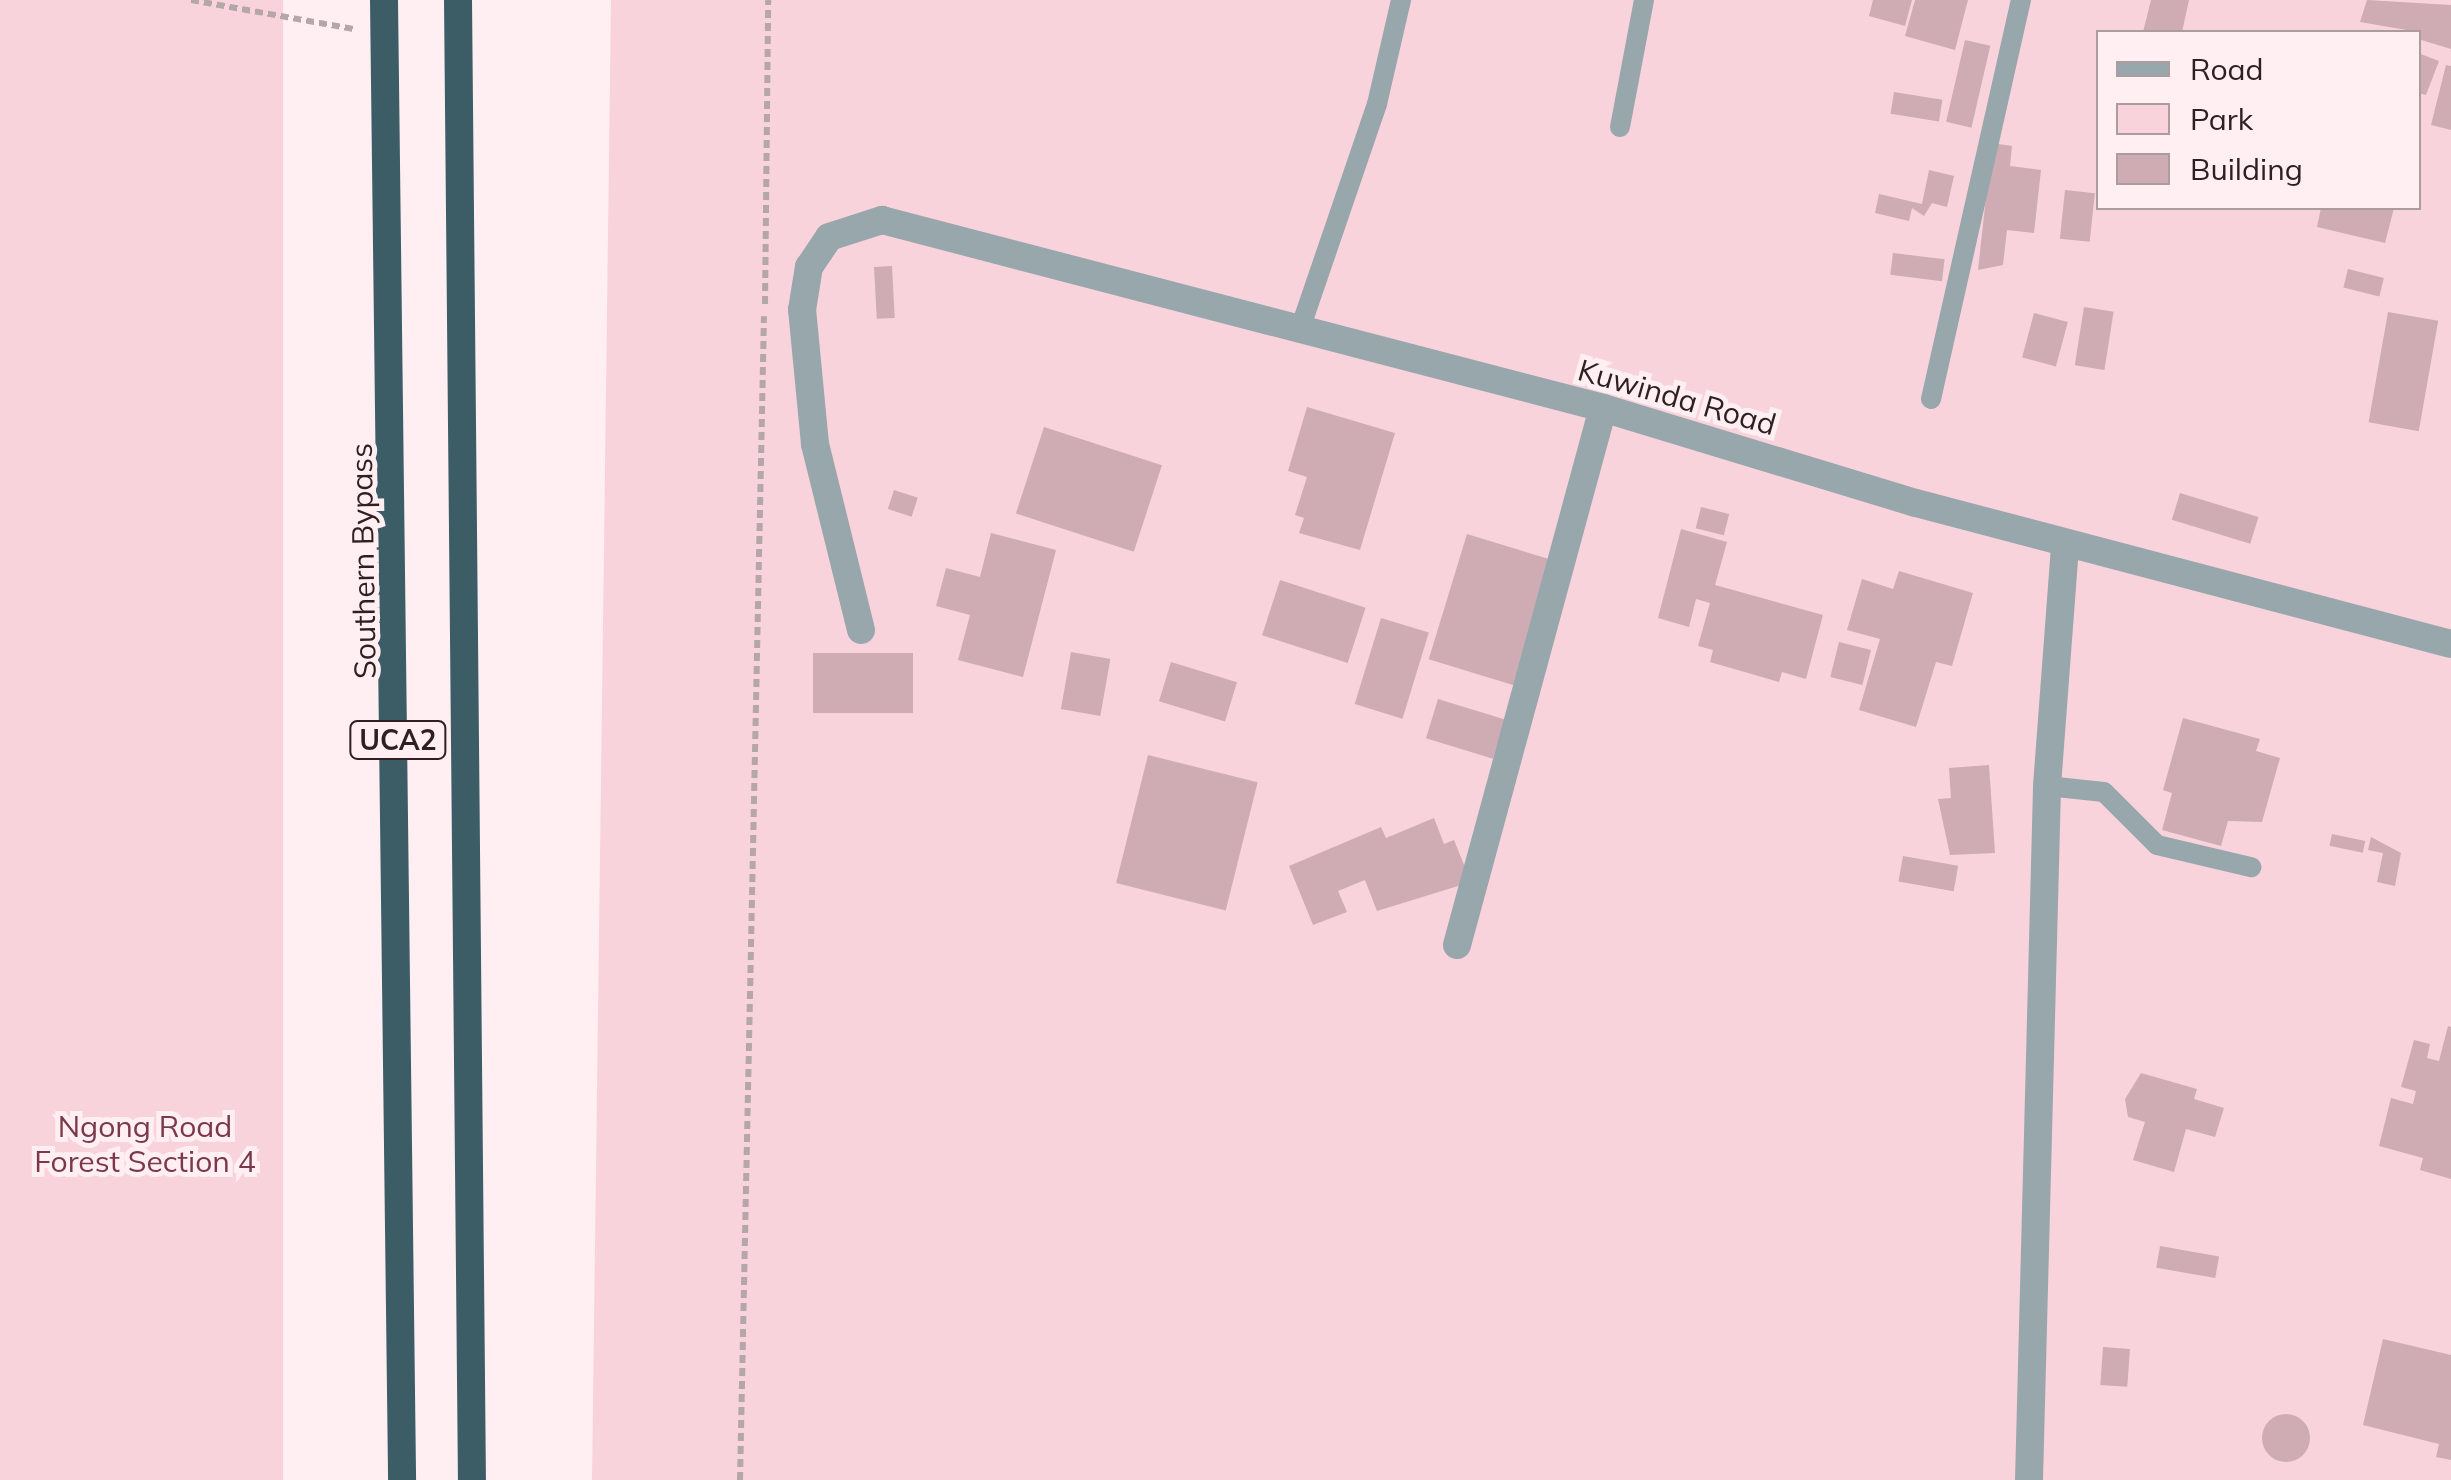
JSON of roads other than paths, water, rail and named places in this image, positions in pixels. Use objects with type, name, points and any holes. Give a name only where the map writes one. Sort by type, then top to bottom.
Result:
[{"type":"highway","name":"Southern Bypass","points":[[384,0],[402,1480]]},
{"type":"highway","name":"UCA2","points":[[458,0],[472,1480]]},
{"type":"street","name":"Kuwinda Road","points":[[861,630],[815,444],[802,310],[809,266],[829,237],[882,220],[1604,408],[2065,544],[2451,644]]},
{"type":"street","points":[[1457,945],[1604,408]]},
{"type":"street","points":[[2029,1480],[2047,786],[2065,544]]},
{"type":"lane","points":[[1300,328],[1377,104],[1401,0]]},
{"type":"lane","points":[[1620,126],[1644,0]]},
{"type":"lane","points":[[1931,399],[2020,0]]},
{"type":"lane","points":[[2047,786],[2104,792],[2157,844],[2251,867]]},
{"type":"park label","name":"Ngong Road Forest Section 4","points":[[145,1143]]}]
